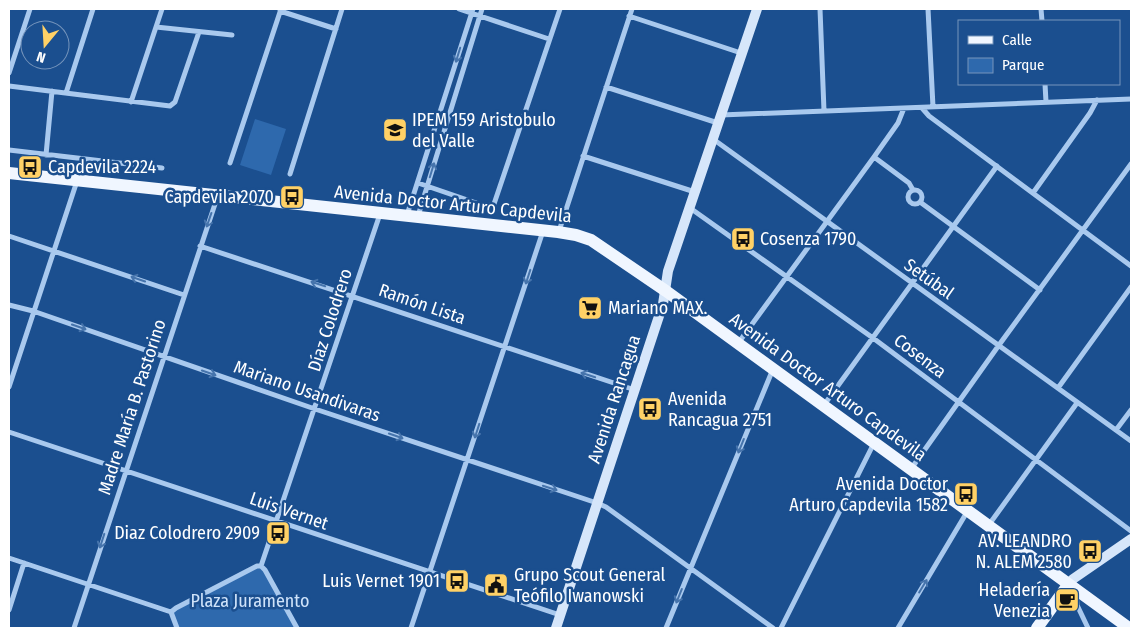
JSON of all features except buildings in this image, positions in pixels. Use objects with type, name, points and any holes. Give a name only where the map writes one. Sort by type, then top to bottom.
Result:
[{"type":"main road","name":"Avenida Rancagua","points":[[556,628],[635,390],[666,291],[668,271],[757,9]]},
{"type":"main road","name":"Avenida Doctor Arturo Capdevila","points":[[9,173],[558,232],[591,240],[666,291],[967,512],[1129,628]]},
{"type":"main road","points":[[1037,628],[1072,587],[1073,579],[1131,539]]},
{"type":"street","points":[[9,73],[30,9]]},
{"type":"street","points":[[66,93],[94,9]]},
{"type":"street","points":[[130,102],[162,9]]},
{"type":"street","points":[[290,174],[342,9]]},
{"type":"street","points":[[459,9],[472,11],[480,16],[549,39]]},
{"type":"street","points":[[412,216],[426,186],[482,9]]},
{"type":"street","points":[[418,183],[485,206],[492,206],[496,202],[560,9]]},
{"type":"street","points":[[558,232],[632,9]]},
{"type":"street","points":[[820,9],[824,111]]},
{"type":"street","points":[[928,9],[933,107]]},
{"type":"street","points":[[230,163],[280,10],[336,29]]},
{"type":"street","points":[[412,216],[418,183],[472,11]]},
{"type":"street","points":[[629,16],[741,53]]},
{"type":"street","points":[[156,27],[232,35]]},
{"type":"street","points":[[9,86],[170,106],[174,104],[199,32]]},
{"type":"street","points":[[1045,85],[1046,102]]},
{"type":"street","points":[[606,87],[720,119],[824,111],[1131,99]]},
{"type":"street","points":[[46,155],[52,91]]},
{"type":"street","points":[[1033,193],[1090,113],[1097,100]]},
{"type":"street","points":[[738,343],[874,157],[898,123],[904,108]]},
{"type":"street","points":[[922,108],[929,116],[1131,266]]},
{"type":"street","name":"Setúbal","points":[[713,139],[1131,441]]},
{"type":"street","points":[[9,150],[162,168]]},
{"type":"street","points":[[583,156],[694,192]]},
{"type":"street","points":[[874,157],[909,183],[913,190]]},
{"type":"street","points":[[911,470],[999,345],[1131,164]]},
{"type":"street","points":[[824,406],[997,166]]},
{"type":"street","points":[[9,387],[77,180]]},
{"type":"street","points":[[913,190],[908,195],[910,201],[914,204],[920,202]]},
{"type":"street","points":[[913,190],[918,190],[921,193],[922,198],[920,202]]},
{"type":"street","name":"Madre María B. Pastorino","points":[[74,628],[218,195]]},
{"type":"street","points":[[920,202],[1040,290]]},
{"type":"street","name":"Cosenza","points":[[689,208],[872,338],[1131,531]]},
{"type":"street","name":"Díaz Colodrero","points":[[262,566],[380,213]]},
{"type":"street","points":[[411,628],[544,231]]},
{"type":"street","points":[[9,236],[184,295]]},
{"type":"street","name":"Ramón Lista","points":[[200,246],[353,295],[635,390]]},
{"type":"street","points":[[1058,388],[1131,287]]},
{"type":"street","name":"Mariano Usandivaras","points":[[9,305],[33,311],[315,409],[597,503],[606,507],[774,628]]},
{"type":"street","points":[[9,365],[15,368]]},
{"type":"street","points":[[666,628],[773,369]]},
{"type":"street","points":[[987,526],[1077,403]]},
{"type":"street","points":[[1116,430],[1131,410]]},
{"type":"street","name":"Luis Vernet","points":[[9,432],[560,616]]},
{"type":"street","points":[[781,628],[874,444]]},
{"type":"street","points":[[898,628],[967,512]]},
{"type":"street","points":[[9,558],[171,612]]},
{"type":"street","points":[[9,610],[24,563]]},
{"type":"street","points":[[171,612],[249,570],[262,566],[297,628]]},
{"type":"street","points":[[1072,587],[1077,605],[1088,628]]},
{"type":"street","points":[[171,612],[177,628]]},
{"type":"green space","points":[[255,119],[286,129],[271,175],[240,165]]},
{"type":"green space","name":"Plaza Juramento","points":[[261,566],[297,628],[179,628],[171,612]]},
{"type":"place","name":"IPEM 159 Aristobulo del Valle","points":[[395,130]]},
{"type":"place","name":"Capdevila 2224","points":[[30,167]]},
{"type":"place","name":"Capdevila 2070","points":[[292,197]]},
{"type":"place","name":"Cosenza 1790","points":[[743,239]]},
{"type":"place","name":"Mariano MAX.","points":[[590,308]]},
{"type":"place","name":"Avenida Rancagua 2751","points":[[650,409]]},
{"type":"place","name":"Avenida Doctor Arturo Capdevila 1582","points":[[966,494]]},
{"type":"place","name":"Diaz Colodrero 2909","points":[[278,533]]},
{"type":"place","name":"AV. LEANDRO N. ALEM 2580","points":[[1090,551]]},
{"type":"place","name":"Luis Vernet 1901","points":[[457,581]]},
{"type":"place","name":"Grupo Scout General Teófilo Iwanowski","points":[[496,585]]},
{"type":"place","name":"Heladería Venezia","points":[[1067,600]]}]
